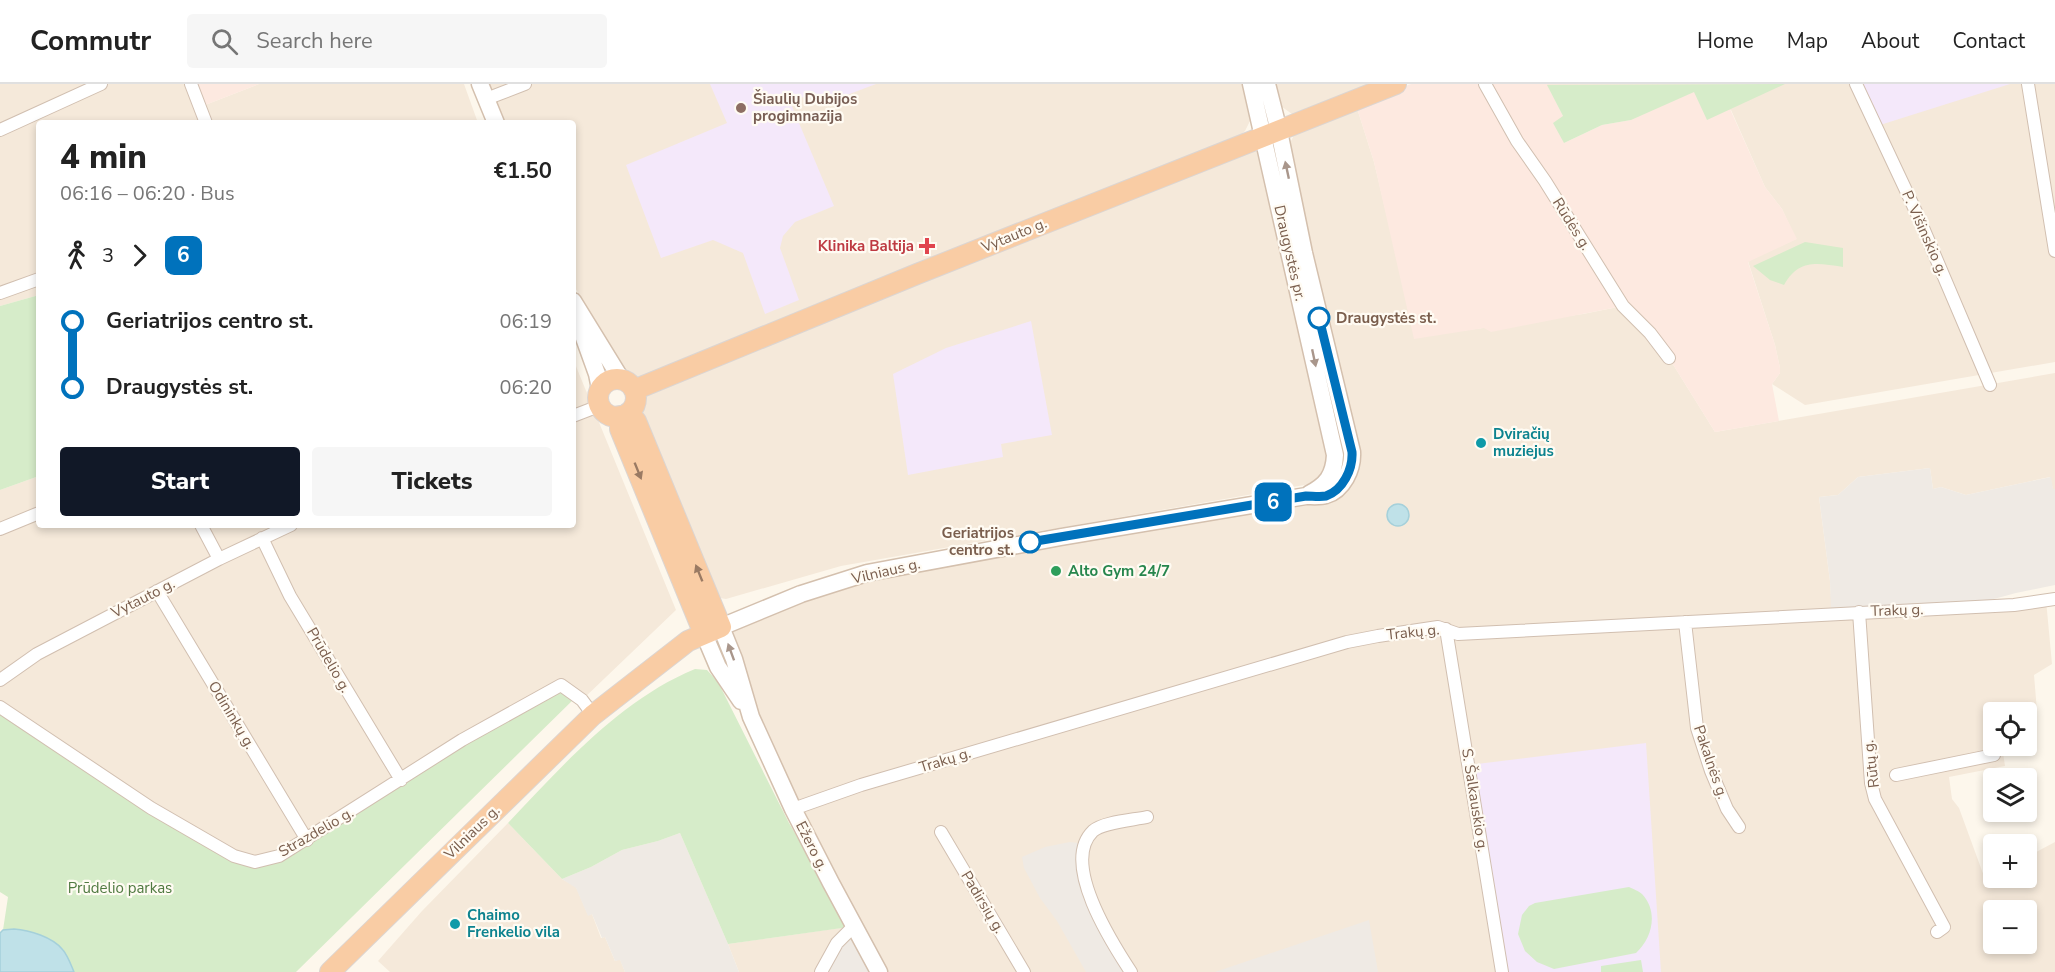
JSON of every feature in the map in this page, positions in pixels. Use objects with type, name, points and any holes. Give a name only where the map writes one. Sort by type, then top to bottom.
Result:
[{"type":"highway","name":"Vytauto g.","points":[[628,385],[927,270],[1396,84]]},
{"type":"highway","points":[[624,415],[612,416],[604,412],[599,398],[605,383],[613,379],[628,385]]},
{"type":"highway","name":"Ežero g.","points":[[628,385],[636,398],[634,406],[624,415],[620,429],[713,631]]},
{"type":"highway","name":"Vilniaus g.","points":[[330,972],[593,715],[688,641],[713,631]]},
{"type":"main road","name":"Draugystės pr.","points":[[1251,84],[1271,134],[1304,253],[1352,452],[1353,462],[1337,489],[1327,495],[1306,496]]},
{"type":"main road","name":"Draugystės pr.","points":[[1267,84],[1271,134]]},
{"type":"main road","points":[[483,91],[495,120]]},
{"type":"main road","points":[[576,306],[628,385]]},
{"type":"main road","points":[[576,314],[597,374],[599,398]]},
{"type":"main road","name":"Vilniaus g.","points":[[713,631],[801,594],[867,573],[1061,537],[1306,496]]},
{"type":"main road","name":"Ežero g.","points":[[713,631],[718,667],[751,717],[793,809],[879,972]]},
{"type":"street","points":[[0,130],[101,84]]},
{"type":"street","points":[[191,84],[205,120]]},
{"type":"street","points":[[483,91],[525,84]]},
{"type":"street","name":"Rūdės g.","points":[[1485,84],[1517,141],[1545,181],[1623,306],[1650,333],[1669,358]]},
{"type":"street","name":"P. Višinskio g.","points":[[1856,84],[1918,216],[1990,385]]},
{"type":"street","points":[[2028,84],[2055,251]]},
{"type":"street","points":[[0,293],[36,280]]},
{"type":"street","points":[[576,414],[599,398]]},
{"type":"street","points":[[0,529],[36,514]]},
{"type":"street","points":[[203,528],[219,559]]},
{"type":"street","name":"Vytauto g.","points":[[0,680],[37,654],[219,559],[284,528]]},
{"type":"street","name":"Prūdelio g.","points":[[262,538],[290,596],[401,780]]},
{"type":"street","name":"Odininkų g.","points":[[157,591],[307,840]]},
{"type":"street","name":"Trakų g.","points":[[793,809],[861,785],[1115,709],[1231,677],[1288,658],[1378,636],[1438,627],[1458,634],[2014,605],[2055,599]]},
{"type":"street","name":"Rūtų g.","points":[[1859,612],[1871,783],[1875,799],[1944,927],[1936,932]]},
{"type":"street","name":"Pakalnės g.","points":[[1685,622],[1697,728],[1711,771],[1727,809],[1739,827]]},
{"type":"street","name":"S. Šalkauskio g.","points":[[1446,629],[1502,972]]},
{"type":"street","name":"Strazdelio g.","points":[[0,707],[151,808],[234,856],[255,862],[279,856],[307,840],[462,740],[561,685],[582,700],[593,715]]},
{"type":"street","points":[[1896,775],[1985,756]]},
{"type":"street","points":[[1131,972],[1092,902],[1086,886],[1085,844],[1095,830],[1105,825],[1147,817]]},
{"type":"street","name":"Padirsių g.","points":[[941,832],[1024,972]]},
{"type":"street","points":[[821,972],[837,943],[854,926]]},
{"type":"shaded area","points":[[0,84],[185,84],[200,120],[36,120],[36,296],[0,306]]},
{"type":"shaded area","points":[[191,84],[259,84],[200,107]]},
{"type":"shaded area","points":[[259,84],[464,84],[477,120],[205,120],[200,107]]},
{"type":"shaded area","points":[[489,84],[1245,84],[1251,111],[1250,121],[1245,131],[1236,139],[643,378],[630,377],[625,374],[576,289],[576,120],[505,120]]},
{"type":"shaded area","points":[[710,84],[876,84],[839,98],[788,97],[834,206],[795,222],[783,236],[780,248],[799,300],[765,314],[743,253],[713,240],[661,258],[626,165],[727,123]]},
{"type":"shaded area","points":[[1271,84],[1377,84],[1302,113],[1292,114],[1278,104]]},
{"type":"shaded area","points":[[1411,84],[1547,84],[1563,116],[1564,143],[1602,125],[1631,120],[1694,91],[1707,119],[1730,109],[1765,187],[1782,209],[1797,239],[1748,262],[1775,345],[1780,368],[1780,373],[1772,384],[1779,421],[1715,432],[1669,358],[1623,306],[1491,332],[1484,328],[1414,339],[1374,162],[1356,105]]},
{"type":"shaded area","points":[[1547,84],[2055,84],[2055,362],[1805,405],[1772,384],[1780,373],[1780,368],[1748,261],[1796,239],[1782,209],[1765,187],[1731,110],[1707,120],[1694,92],[1631,120],[1547,87]]},
{"type":"shaded area","points":[[1862,84],[2010,84],[1880,125]]},
{"type":"shaded area","points":[[1356,105],[1374,162],[1405,292],[1439,334],[1583,314],[1623,306],[1669,358],[1715,432],[2055,373],[2055,489],[2053,490],[2050,477],[1966,495],[1941,487],[1933,489],[1930,468],[1858,477],[1838,495],[1819,497],[1832,614],[2046,600],[2052,664],[2034,675],[2036,702],[1983,702],[1983,756],[2004,756],[2005,766],[1983,768],[1983,770],[1949,777],[1952,799],[1959,808],[1983,874],[1983,888],[2037,888],[2037,852],[2055,842],[2055,972],[739,972],[728,944],[854,926],[831,883],[721,627],[801,594],[1355,477],[1288,147],[1296,131]]},
{"type":"shaded area","points":[[1257,149],[1330,463],[1320,479],[1310,484],[841,566],[726,599],[715,594],[637,414],[638,404],[647,391]]},
{"type":"shaded area","points":[[1031,321],[1052,435],[1001,444],[1003,457],[908,475],[893,374],[946,348]]},
{"type":"shaded area","points":[[576,366],[676,610],[582,700],[577,696],[279,856],[234,856],[0,707],[0,490],[36,477],[36,528],[576,528]]},
{"type":"shaded area","points":[[1930,468],[1933,489],[1941,487],[1966,495],[2051,477],[2053,489],[2055,489],[2055,585],[1964,607],[1831,614],[1830,581],[1819,497],[1838,495],[1858,477]]},
{"type":"shaded area","points":[[1646,743],[1661,972],[1502,972],[1469,765]]},
{"type":"shaded area","points":[[508,823],[562,879],[576,887],[588,915],[592,914],[601,938],[605,937],[615,961],[620,959],[625,972],[390,972],[378,961],[422,911]]},
{"type":"shaded area","points":[[680,833],[739,972],[625,972],[620,960],[615,961],[592,914],[588,916],[576,888],[562,879],[591,867],[622,850]]},
{"type":"shaded area","points":[[1070,842],[1085,844],[1087,887],[1131,972],[1086,972],[1024,868],[1022,857],[1045,847]]},
{"type":"shaded area","points":[[1369,920],[1378,972],[1215,972]]},
{"type":"shaded area","points":[[854,926],[879,972],[821,972]]},
{"type":"green space","points":[[1785,84],[1707,120],[1694,92],[1631,120],[1602,125],[1564,143],[1553,123],[1563,116],[1547,85]]},
{"type":"green space","points":[[1805,242],[1843,248],[1843,267],[1816,264],[1802,267],[1784,285],[1770,280],[1753,266]]},
{"type":"green space","points":[[36,296],[36,477],[0,490],[0,306]]},
{"type":"green space","points":[[695,669],[707,670],[718,682],[789,823],[849,927],[728,944],[680,833],[622,850],[591,867],[562,879],[508,823],[572,757],[617,716],[668,682]]},
{"type":"green space","name":"Prūdelio parkas","points":[[561,685],[577,696],[296,972],[74,972],[63,949],[14,929],[3,930],[8,897],[0,892],[0,707],[234,856],[279,856]]},
{"type":"green space","points":[[1629,887],[1642,894],[1652,917],[1646,940],[1636,953],[1554,969],[1537,962],[1525,951],[1518,934],[1522,915],[1529,906],[1535,903]]},
{"type":"green space","points":[[1641,960],[1643,972],[1601,972],[1601,966]]},
{"type":"water","points":[[1394,504],[1402,504],[1409,511],[1409,519],[1402,526],[1394,526],[1387,519],[1387,511]]},
{"type":"water","points":[[14,929],[33,933],[59,945],[65,952],[74,972],[0,972],[0,933],[3,930]]},
{"type":"bus line","name":"6","points":[[1030,542],[1306,496],[1327,495],[1337,489],[1350,470],[1353,462],[1352,452],[1319,318]]},
{"type":"place","name":"Šiaulių Dubijos progimnazija","points":[[741,108]]},
{"type":"place","name":"Klinika Baltija","points":[[927,246]]},
{"type":"place","name":"Draugystės st.","points":[[1319,318]]},
{"type":"place","name":"Dviračių muziejus","points":[[1481,443]]},
{"type":"place","name":"Geriatrijos centro st.","points":[[1030,542]]},
{"type":"place","name":"Alto Gym 24/7","points":[[1056,571]]},
{"type":"place","name":"Chaimo Frenkelio vila","points":[[455,924]]}]
